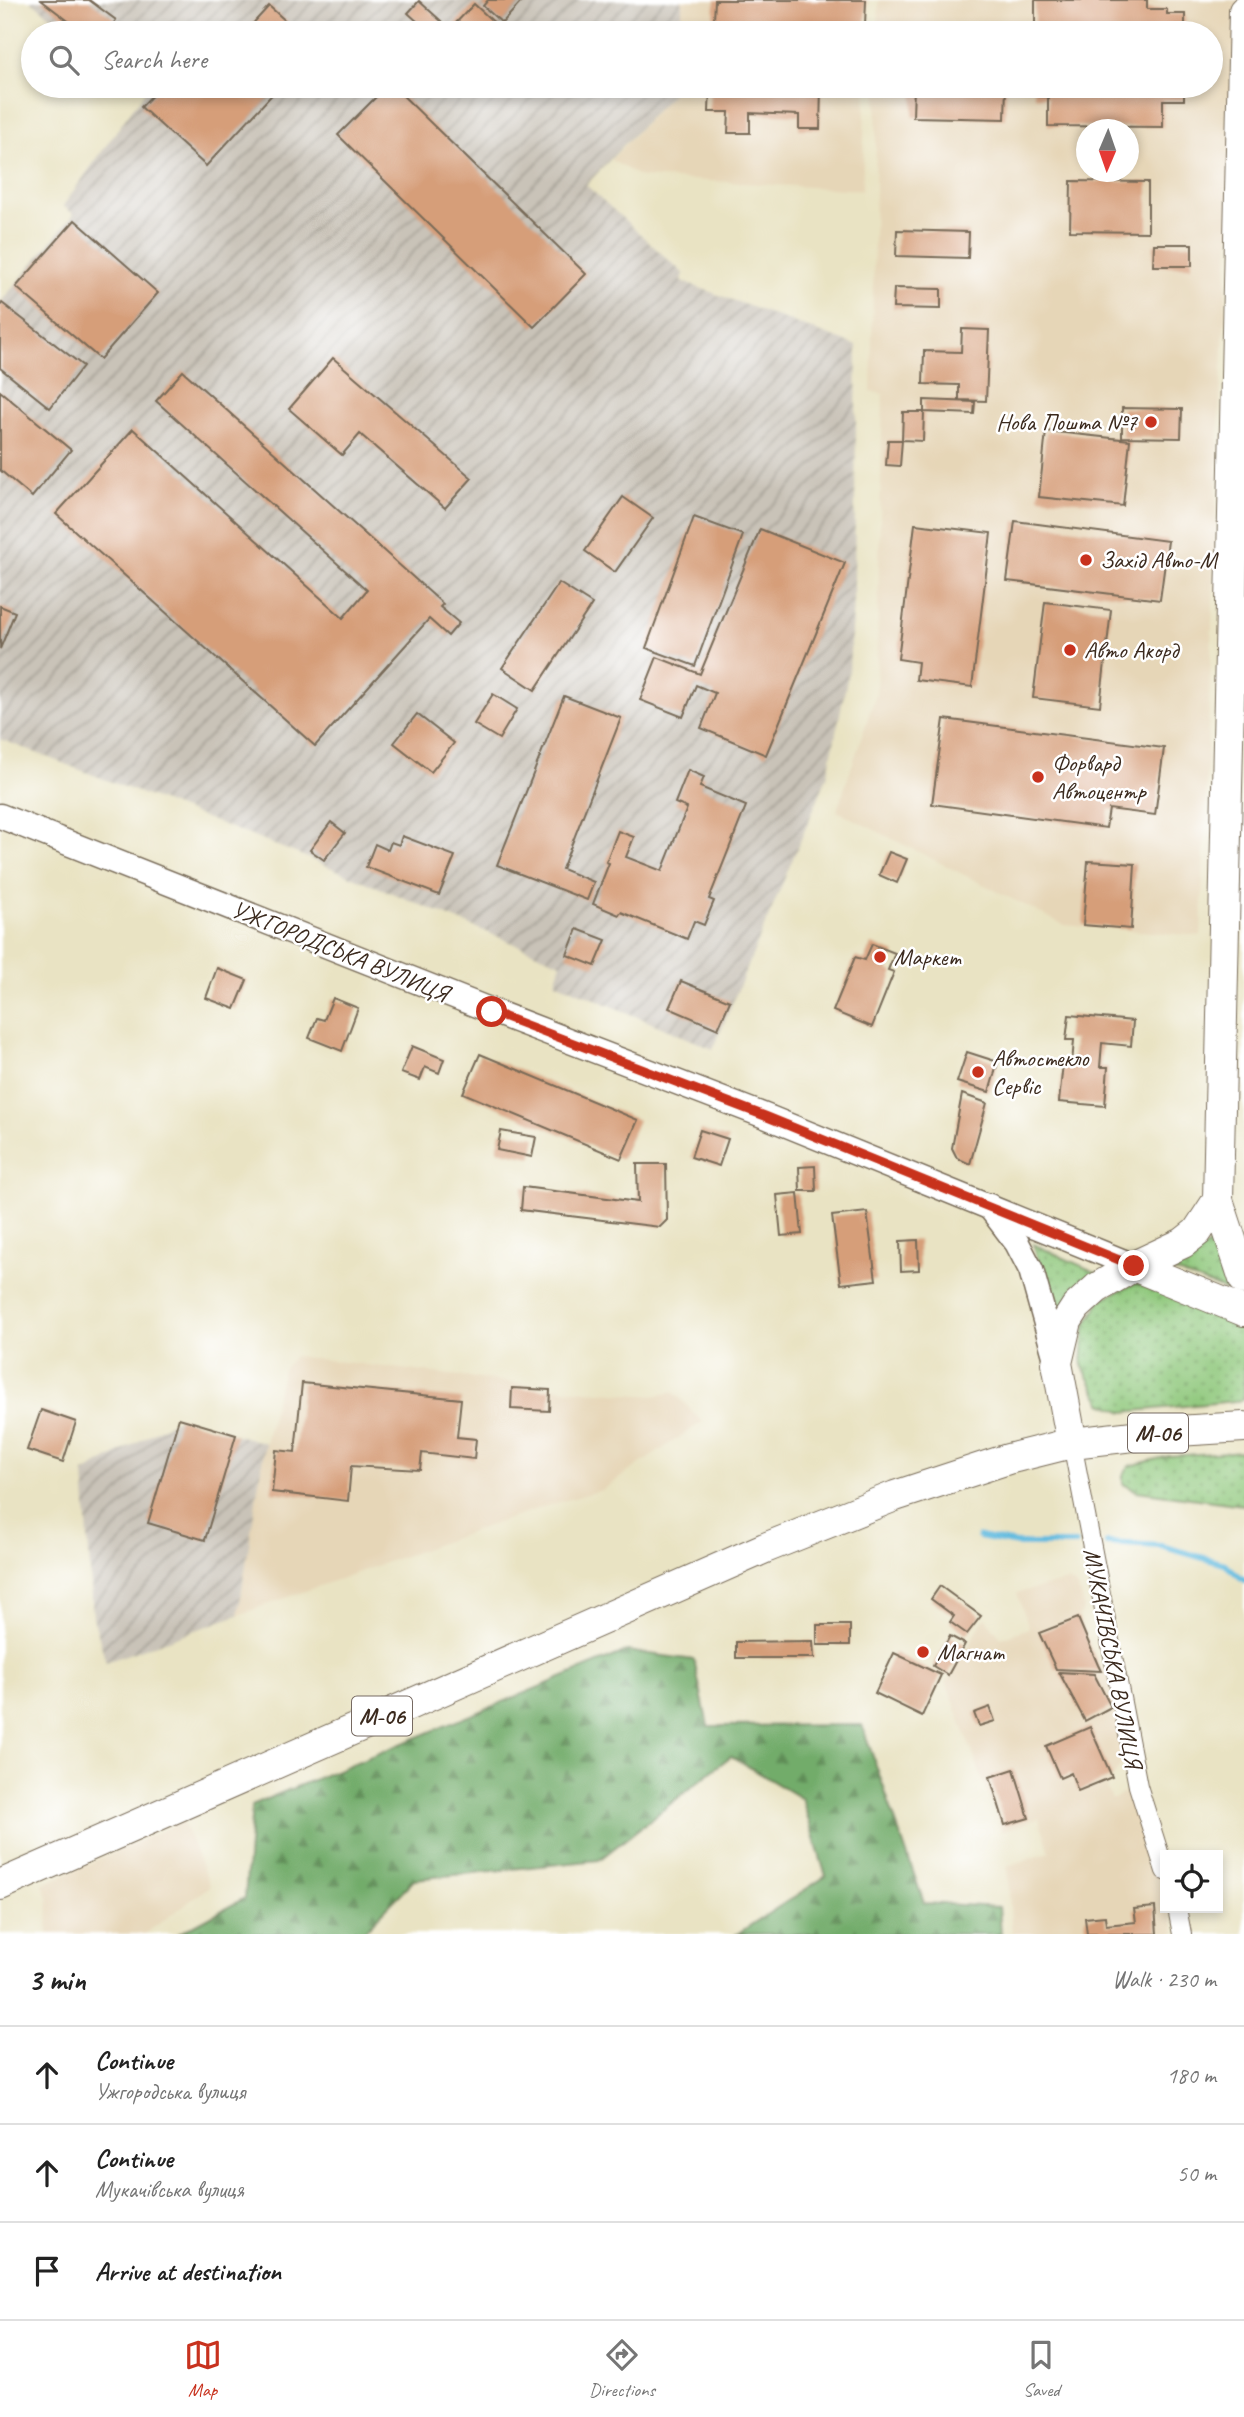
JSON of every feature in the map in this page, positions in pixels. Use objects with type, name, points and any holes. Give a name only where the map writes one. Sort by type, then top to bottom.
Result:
[{"type":"highway","points":[[1244,11],[1218,1200],[1244,1279]]},
{"type":"highway","points":[[1072,1443],[1056,1363],[1067,1321],[1076,1307],[1097,1288],[1134,1266],[1184,1243],[1197,1232],[1218,1200]]},
{"type":"highway","points":[[1134,1266],[1244,1311]]},
{"type":"highway","name":"М-06","points":[[0,1885],[765,1548],[895,1496],[1008,1459],[1072,1443],[1177,1431],[1244,1427]]},
{"type":"main road","name":"УЖГОРОДСЬКА ВУЛИЦЯ","points":[[0,816],[988,1205]]},
{"type":"main road","points":[[988,1205],[1134,1266]]},
{"type":"main road","points":[[988,1205],[1017,1243],[1031,1270],[1056,1363]]},
{"type":"street","name":"МУКАЧІВСЬКА ВУЛИЦЯ","points":[[1072,1443],[1138,1786],[1160,1855]]},
{"type":"street","points":[[1178,1913],[1182,1934]]},
{"type":"shaded area","points":[[30,0],[682,0],[682,21],[57,21]]},
{"type":"shaded area","points":[[682,0],[869,0],[868,21],[682,21]]},
{"type":"shaded area","points":[[879,0],[1244,0],[1220,399],[1201,936],[1064,925],[837,811],[876,694],[883,394],[871,392],[877,98],[1223,98],[1223,21],[878,21]]},
{"type":"shaded area","points":[[140,98],[668,98],[586,185],[684,274],[681,281],[857,346],[854,581],[849,670],[827,777],[713,1049],[555,982],[561,963],[298,854],[0,739],[0,303],[74,214],[63,206]]},
{"type":"shaded area","points":[[668,98],[866,98],[862,190],[641,177],[611,160]]},
{"type":"shaded area","points":[[294,1356],[574,1390],[654,1396],[674,1392],[702,1422],[602,1490],[542,1507],[238,1615],[265,1443],[283,1369]]},
{"type":"shaded area","points":[[179,1418],[265,1443],[238,1615],[106,1662],[93,1617],[84,1473]]},
{"type":"shaded area","points":[[1069,1581],[1077,1587],[1084,1609],[1078,1618],[1098,1665],[1109,1674],[1126,1756],[1107,1788],[1112,1800],[1131,1789],[1160,1876],[1160,1913],[1172,1913],[1175,1934],[1012,1934],[1007,1866],[1050,1852],[1039,1818],[1002,1832],[946,1682],[985,1618],[1001,1638],[1029,1628],[1017,1593]]},
{"type":"shaded area","points":[[183,1821],[210,1886],[145,1934],[48,1934],[49,1900],[43,1884]]},
{"type":"green space","points":[[1220,1237],[1230,1292],[1172,1271]]},
{"type":"green space","points":[[1033,1244],[1104,1276],[1057,1321]]},
{"type":"green space","points":[[1135,1283],[1244,1324],[1244,1400],[1124,1412],[1102,1403],[1082,1365],[1085,1326],[1102,1299]]},
{"type":"green space","points":[[1244,1451],[1244,1505],[1137,1491],[1123,1484],[1123,1475],[1130,1466],[1169,1456]]},
{"type":"green space","points":[[627,1651],[694,1660],[708,1726],[862,1725],[924,1903],[999,1907],[1001,1934],[737,1934],[826,1876],[802,1799],[731,1756],[599,1860],[415,1879],[361,1934],[178,1934],[245,1898],[252,1805]]},
{"type":"building","points":[[41,0],[89,0],[116,20],[115,21],[68,21]]},
{"type":"building","points":[[488,0],[523,0],[504,21],[500,21],[483,6]]},
{"type":"building","points":[[715,0],[866,0],[865,21],[714,21]]},
{"type":"building","points":[[1035,0],[1147,0],[1147,9],[1167,9],[1167,14],[1185,14],[1185,21],[1035,21]]},
{"type":"building","points":[[419,1],[441,21],[417,21],[408,13]]},
{"type":"building","points":[[474,4],[492,21],[458,21]]},
{"type":"building","points":[[269,6],[286,21],[255,21]]},
{"type":"building","points":[[150,98],[269,98],[206,166],[141,107]]},
{"type":"building","points":[[375,98],[405,98],[586,274],[534,327],[338,135]]},
{"type":"building","points":[[710,98],[821,98],[820,129],[799,129],[799,115],[750,113],[750,133],[728,133],[729,112],[709,112]]},
{"type":"building","points":[[914,98],[1006,98],[1005,119],[913,117]]},
{"type":"building","points":[[1048,98],[1184,98],[1163,100],[1163,127],[1139,127],[1139,119],[1076,119],[1076,126],[1048,126]]},
{"type":"building","points":[[1071,181],[1148,182],[1148,232],[1070,231]]},
{"type":"building","points":[[75,220],[158,293],[100,359],[16,287]]},
{"type":"building","points":[[897,230],[969,232],[968,258],[896,256]]},
{"type":"building","points":[[1154,244],[1192,244],[1192,266],[1153,266]]},
{"type":"building","points":[[894,288],[941,289],[941,309],[893,308]]},
{"type":"building","points":[[2,303],[83,366],[50,408],[0,368]]},
{"type":"building","points":[[962,329],[989,330],[986,401],[959,400],[959,385],[923,384],[924,351],[961,352]]},
{"type":"building","points":[[333,358],[472,478],[445,508],[360,434],[342,455],[289,409]]},
{"type":"building","points":[[183,371],[443,604],[440,607],[459,623],[448,636],[429,619],[315,746],[56,514],[133,429],[343,618],[367,590],[156,401]]},
{"type":"building","points":[[0,391],[71,450],[32,497],[0,470]]},
{"type":"building","points":[[924,400],[975,402],[974,414],[924,412]]},
{"type":"building","points":[[1122,408],[1182,409],[1181,438],[1122,437]]},
{"type":"building","points":[[903,412],[924,412],[923,441],[902,440]]},
{"type":"building","points":[[1046,431],[1130,440],[1123,506],[1039,497]]},
{"type":"building","points":[[888,440],[902,440],[900,466],[886,465]]},
{"type":"building","points":[[623,497],[653,518],[615,572],[585,551]]},
{"type":"building","points":[[694,517],[743,535],[695,666],[646,648]]},
{"type":"building","points":[[1015,521],[1168,541],[1160,600],[1007,581]]},
{"type":"building","points":[[915,524],[991,533],[972,687],[916,680],[918,662],[898,659]]},
{"type":"building","points":[[760,529],[845,563],[766,755],[701,728],[715,693],[696,685],[683,717],[640,700],[657,657],[700,674]]},
{"type":"building","points":[[559,583],[592,604],[535,690],[502,668]]},
{"type":"building","points":[[1045,602],[1111,610],[1100,706],[1033,698]]},
{"type":"building","points":[[0,606],[15,612],[0,649]]},
{"type":"building","points":[[493,694],[517,709],[499,739],[474,724]]},
{"type":"building","points":[[564,696],[621,718],[562,869],[594,882],[587,900],[497,865]]},
{"type":"building","points":[[417,714],[454,743],[431,772],[394,743]]},
{"type":"building","points":[[944,719],[1164,748],[1155,815],[1109,809],[1106,828],[932,804]]},
{"type":"building","points":[[688,770],[704,777],[700,787],[746,806],[709,899],[714,901],[704,925],[694,921],[687,939],[621,912],[619,915],[593,904],[618,831],[634,837],[626,857],[662,871],[687,808],[675,803]]},
{"type":"building","points":[[331,822],[345,833],[324,860],[310,850]]},
{"type":"building","points":[[402,836],[455,856],[439,895],[366,867],[375,844],[388,850],[391,842],[399,845]]},
{"type":"building","points":[[889,852],[907,859],[897,883],[879,875]]},
{"type":"building","points":[[1088,861],[1135,864],[1131,929],[1083,925]]},
{"type":"building","points":[[577,929],[606,940],[595,966],[567,955]]},
{"type":"building","points":[[872,944],[895,953],[888,970],[894,972],[872,1027],[833,1011],[855,957],[865,960]]},
{"type":"building","points":[[217,968],[247,980],[235,1009],[206,998]]},
{"type":"building","points":[[681,981],[730,1001],[718,1029],[669,1008]]},
{"type":"building","points":[[333,998],[358,1008],[342,1051],[309,1038],[317,1018],[324,1020]]},
{"type":"building","points":[[1069,1015],[1133,1021],[1131,1046],[1102,1043],[1100,1067],[1108,1067],[1105,1106],[1059,1102],[1063,1063],[1072,1064],[1074,1040],[1066,1040]]},
{"type":"building","points":[[412,1046],[444,1059],[439,1073],[425,1067],[420,1080],[401,1073]]},
{"type":"building","points":[[967,1052],[998,1062],[989,1092],[957,1082]]},
{"type":"building","points":[[480,1054],[638,1120],[621,1159],[463,1093]]},
{"type":"building","points":[[962,1094],[987,1103],[970,1164],[957,1158],[952,1148]]},
{"type":"building","points":[[700,1130],[728,1139],[719,1166],[691,1157]]},
{"type":"building","points":[[501,1131],[536,1137],[532,1157],[497,1150]]},
{"type":"building","points":[[637,1164],[666,1164],[667,1220],[660,1227],[521,1210],[523,1187],[638,1202]]},
{"type":"building","points":[[815,1166],[816,1191],[800,1191],[799,1167]]},
{"type":"building","points":[[798,1193],[802,1234],[781,1236],[777,1195]]},
{"type":"building","points":[[867,1212],[876,1280],[841,1284],[832,1216]]},
{"type":"building","points":[[918,1240],[919,1270],[901,1271],[900,1241]]},
{"type":"building","points":[[302,1383],[461,1399],[457,1437],[476,1439],[474,1459],[422,1453],[420,1470],[351,1466],[348,1501],[272,1492],[276,1450],[295,1452]]},
{"type":"building","points":[[512,1388],[550,1390],[549,1411],[511,1409]]},
{"type":"building","points":[[41,1410],[76,1422],[63,1462],[27,1450]]},
{"type":"building","points":[[179,1418],[236,1435],[205,1540],[148,1523]]},
{"type":"building","points":[[940,1586],[981,1616],[967,1634],[950,1622],[954,1616],[931,1599]]},
{"type":"building","points":[[1078,1618],[1101,1671],[1056,1669],[1039,1633]]},
{"type":"building","points":[[817,1625],[850,1625],[850,1645],[817,1645]]},
{"type":"building","points":[[950,1636],[965,1644],[948,1675],[933,1666]]},
{"type":"building","points":[[813,1641],[814,1658],[736,1658],[736,1642]]},
{"type":"building","points":[[894,1653],[941,1675],[922,1716],[875,1693]]},
{"type":"building","points":[[1059,1672],[1094,1674],[1111,1707],[1085,1721]]},
{"type":"building","points":[[990,1707],[995,1721],[979,1726],[974,1713]]},
{"type":"building","points":[[1090,1727],[1112,1777],[1078,1791],[1071,1773],[1060,1778],[1046,1746]]},
{"type":"building","points":[[1014,1769],[1029,1818],[1005,1825],[990,1777]]},
{"type":"building","points":[[1155,1907],[1157,1934],[1087,1934],[1085,1918],[1105,1916],[1106,1925],[1136,1922],[1134,1909]]},
{"type":"waterway","points":[[979,1537],[1017,1544],[1075,1544]]},
{"type":"waterway","points":[[1107,1543],[1161,1546],[1225,1564],[1244,1580]]},
{"type":"place","name":"Нова Пошта №7","points":[[1151,422]]},
{"type":"place","name":"Захід Авто-М","points":[[1086,560]]},
{"type":"place","name":"Авто Акорд","points":[[1070,650]]},
{"type":"place","name":"Форвард Автоцентр","points":[[1038,777]]},
{"type":"place","name":"Маркет","points":[[880,957]]},
{"type":"place","name":"Автостекло Сервіс","points":[[978,1072]]},
{"type":"place","name":"Магнат","points":[[923,1652]]},
{"type":"route","points":[[492,1012],[765,1116],[1134,1266]]}]
